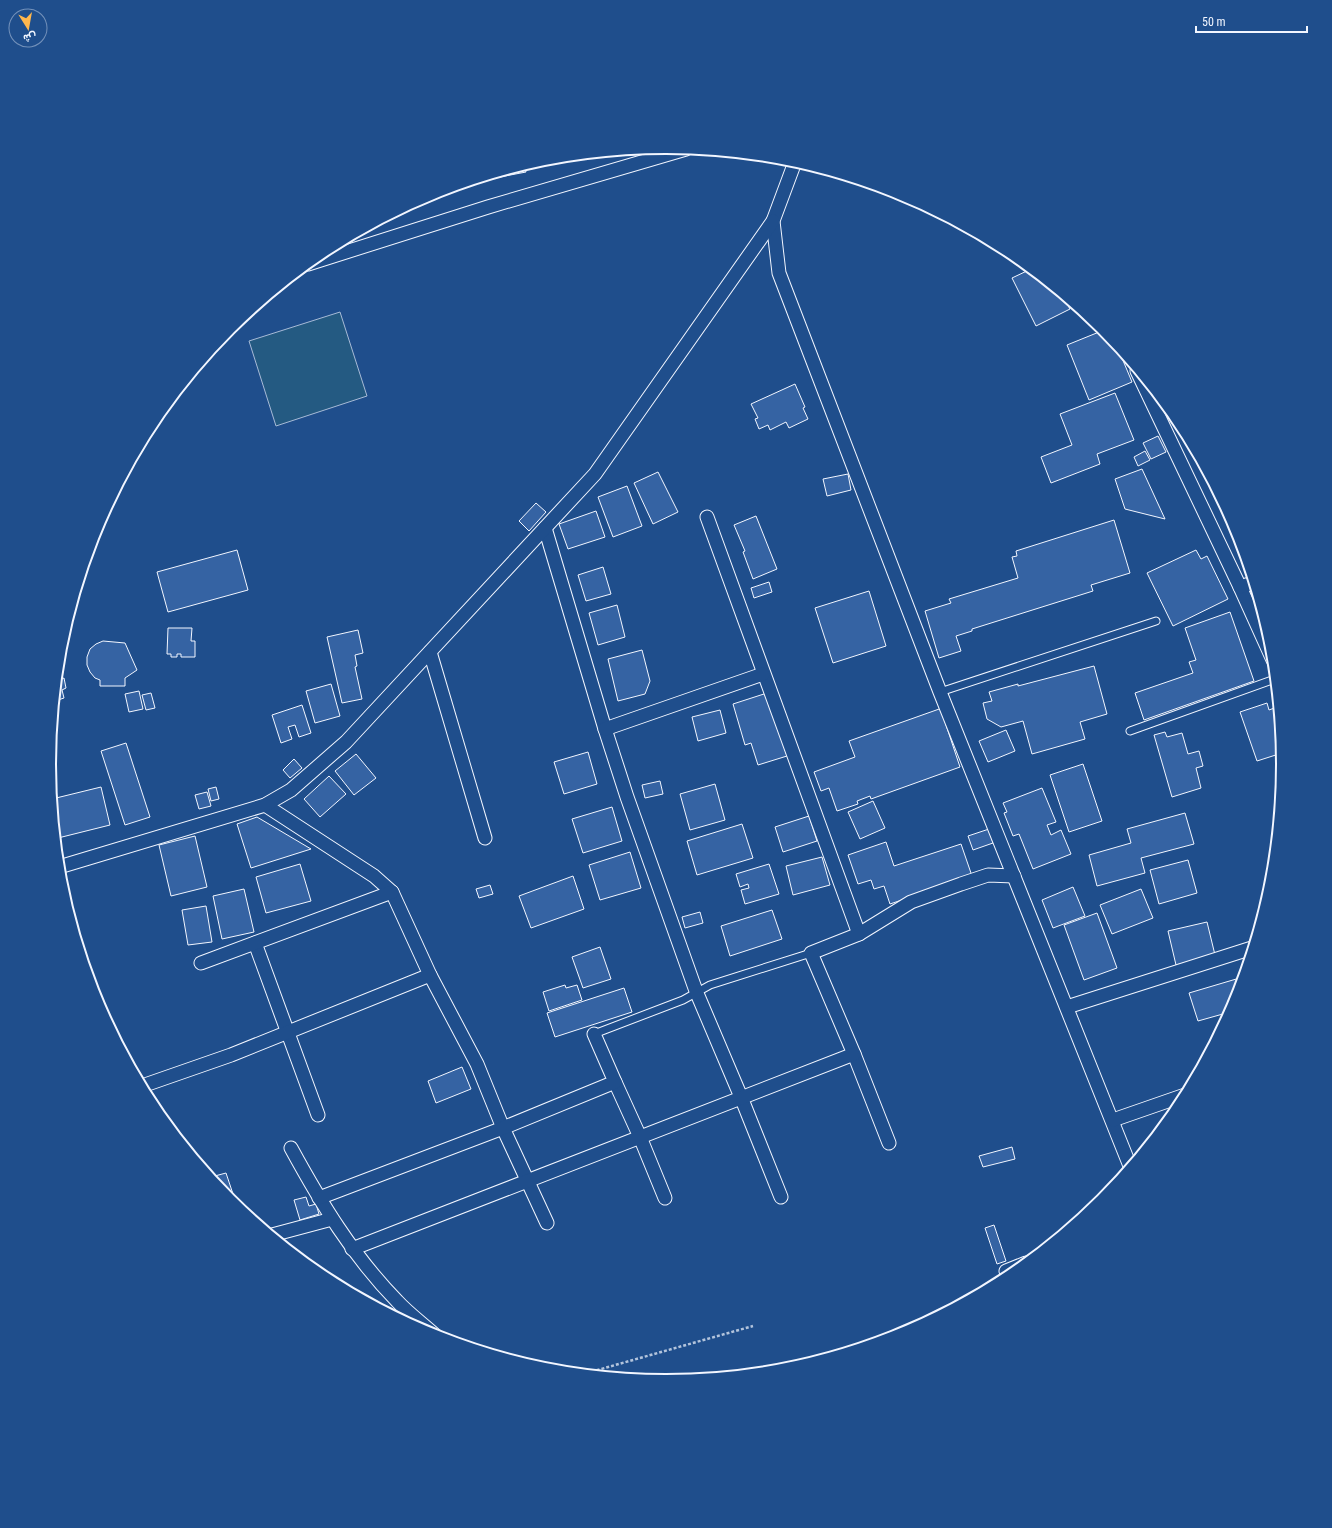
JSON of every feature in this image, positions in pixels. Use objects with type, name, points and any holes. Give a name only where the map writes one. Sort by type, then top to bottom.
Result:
[{"type":"street","points":[[324,259],[669,154]]},
{"type":"street","points":[[65,865],[265,804],[291,790],[346,742],[596,474],[773,221],[793,168]]},
{"type":"street","points":[[773,221],[779,273],[940,692],[1113,1120],[1128,1162]]},
{"type":"street","points":[[1146,388],[1262,635]]},
{"type":"street","points":[[707,518],[859,934]]},
{"type":"street","points":[[545,528],[605,729],[630,804],[696,991],[741,1097],[780,1197]]},
{"type":"street","points":[[1240,587],[1249,584]]},
{"type":"street","points":[[430,652],[485,838]]},
{"type":"street","points":[[605,729],[763,674]]},
{"type":"street","points":[[265,804],[374,876],[392,892],[430,975],[477,1064],[503,1128],[547,1223]]},
{"type":"street","points":[[889,1143],[854,1054],[810,953],[859,934],[911,902],[988,876],[1014,876]]},
{"type":"street","points":[[201,963],[392,892]]},
{"type":"street","points":[[255,943],[318,1115]]},
{"type":"street","points":[[1067,1007],[1247,950]]},
{"type":"street","points":[[147,1084],[231,1055],[430,975]]},
{"type":"street","points":[[594,1034],[640,1137],[665,1198]]},
{"type":"street","points":[[352,1249],[854,1054]]},
{"type":"street","points":[[319,1198],[503,1128],[615,1082]]},
{"type":"street","points":[[1113,1120],[1176,1098]]},
{"type":"street","points":[[291,1148],[319,1198],[352,1249],[397,1301],[421,1322]]},
{"type":"street","points":[[277,1234],[332,1219]]},
{"type":"lane","points":[[940,692],[1156,621]]},
{"type":"lane","points":[[1130,731],[1270,681]]},
{"type":"lane","points":[[594,1034],[683,1000],[696,991],[710,985],[810,953]]},
{"type":"path","points":[[597,1370],[753,1326]]},
{"type":"shaded area","points":[[340,312],[367,396],[276,426],[249,341]]},
{"type":"building","points":[[526,171],[526,172],[503,176]]},
{"type":"building","points":[[1025,272],[1067,305],[1070,309],[1036,326],[1012,278]]},
{"type":"building","points":[[1097,333],[1123,360],[1132,382],[1089,400],[1067,345]]},
{"type":"building","points":[[795,384],[805,407],[803,408],[808,419],[789,428],[786,422],[770,430],[768,425],[759,429],[755,419],[758,418],[751,404]]},
{"type":"building","points":[[1115,393],[1134,440],[1097,454],[1100,464],[1051,483],[1041,457],[1072,445],[1060,414]]},
{"type":"building","points":[[1158,436],[1166,452],[1151,459],[1143,443]]},
{"type":"building","points":[[1145,451],[1150,460],[1138,466],[1134,457]]},
{"type":"building","points":[[1142,469],[1165,519],[1125,509],[1115,479]]},
{"type":"building","points":[[658,472],[678,512],[653,524],[634,483]]},
{"type":"building","points":[[848,474],[851,490],[827,496],[823,479]]},
{"type":"building","points":[[627,486],[642,526],[613,537],[598,497]]},
{"type":"building","points":[[536,503],[546,512],[529,531],[519,521]]},
{"type":"building","points":[[596,511],[605,537],[568,549],[559,524]]},
{"type":"building","points":[[756,516],[777,569],[753,579],[743,552],[745,551],[734,525]]},
{"type":"building","points":[[1114,520],[1130,573],[1091,585],[1093,591],[972,629],[972,631],[956,636],[961,651],[939,658],[925,611],[951,603],[949,599],[1018,578],[1012,557],[1017,556],[1016,551]]},
{"type":"building","points":[[237,550],[248,590],[168,612],[157,572]]},
{"type":"building","points":[[1196,550],[1201,559],[1207,556],[1228,599],[1173,626],[1147,573]]},
{"type":"building","points":[[603,567],[611,594],[586,601],[578,575]]},
{"type":"building","points":[[769,582],[772,592],[754,598],[751,588]]},
{"type":"building","points":[[869,591],[886,646],[833,663],[815,608]]},
{"type":"building","points":[[617,605],[625,637],[598,645],[589,613]]},
{"type":"building","points":[[1230,612],[1254,681],[1144,720],[1135,693],[1193,673],[1189,662],[1196,660],[1185,628]]},
{"type":"building","points":[[168,628],[192,628],[191,641],[195,641],[195,657],[181,657],[181,654],[177,654],[177,657],[171,657],[171,654],[167,654]]},
{"type":"building","points":[[358,630],[363,653],[355,655],[357,666],[355,667],[362,699],[342,703],[327,637]]},
{"type":"building","points":[[103,641],[125,643],[137,670],[125,678],[125,686],[100,686],[100,680],[95,678],[90,672],[87,665],[87,657],[90,649]]},
{"type":"building","points":[[642,650],[650,681],[645,694],[618,701],[608,659]]},
{"type":"building","points":[[1094,666],[1107,714],[1080,722],[1085,739],[1032,754],[1023,721],[1001,727],[987,719],[983,703],[992,701],[989,692]]},
{"type":"building","points":[[64,678],[66,688],[62,690],[64,698],[59,700],[62,679]]},
{"type":"building","points":[[331,684],[340,716],[315,723],[306,691]]},
{"type":"building","points":[[139,691],[143,709],[129,712],[125,694]]},
{"type":"building","points":[[151,693],[155,708],[146,710],[142,695]]},
{"type":"building","points":[[767,693],[787,756],[758,765],[751,743],[745,745],[733,704]]},
{"type":"building","points":[[1267,703],[1269,710],[1273,708],[1276,755],[1257,761],[1240,712]]},
{"type":"building","points":[[302,705],[311,733],[299,737],[295,725],[288,727],[292,739],[281,743],[272,715]]},
{"type":"building","points":[[942,708],[960,767],[871,799],[870,796],[857,801],[858,804],[837,811],[829,788],[821,791],[814,772],[855,757],[849,741]]},
{"type":"building","points":[[720,710],[726,733],[698,741],[692,717]]},
{"type":"building","points":[[1006,730],[1015,751],[988,762],[979,741]]},
{"type":"building","points":[[1165,732],[1167,737],[1182,733],[1188,754],[1199,751],[1203,766],[1196,768],[1201,788],[1172,797],[1154,735]]},
{"type":"building","points":[[126,743],[150,817],[125,825],[101,751]]},
{"type":"building","points":[[588,752],[597,784],[564,794],[554,762]]},
{"type":"building","points":[[356,754],[376,778],[354,795],[335,771]]},
{"type":"building","points":[[294,759],[302,768],[290,778],[283,770]]},
{"type":"building","points":[[1083,764],[1102,821],[1069,832],[1050,775]]},
{"type":"building","points":[[329,776],[346,794],[320,817],[304,799]]},
{"type":"building","points":[[660,781],[663,794],[645,798],[642,785]]},
{"type":"building","points":[[715,784],[725,820],[690,830],[680,794]]},
{"type":"building","points":[[101,787],[110,825],[60,837],[57,798]]},
{"type":"building","points":[[216,787],[219,799],[211,801],[208,789]]},
{"type":"building","points":[[1042,788],[1056,822],[1047,825],[1051,835],[1061,830],[1071,854],[1033,869],[1019,834],[1013,836],[1004,813],[1007,812],[1003,803]]},
{"type":"building","points":[[207,792],[211,806],[199,809],[195,795]]},
{"type":"building","points":[[873,801],[885,828],[860,839],[848,812]]},
{"type":"building","points":[[612,807],[622,841],[583,853],[572,819]]},
{"type":"building","points":[[1185,813],[1194,844],[1141,858],[1145,873],[1097,886],[1089,855],[1131,843],[1127,829]]},
{"type":"building","points":[[809,816],[817,841],[783,852],[775,827]]},
{"type":"building","points":[[257,817],[311,849],[251,868],[237,824]]},
{"type":"building","points":[[742,824],[753,858],[697,875],[687,841]]},
{"type":"building","points":[[989,829],[993,843],[973,850],[968,836]]},
{"type":"building","points":[[195,836],[207,887],[171,896],[159,845]]},
{"type":"building","points":[[886,842],[894,866],[961,844],[972,876],[890,904],[884,886],[874,889],[871,880],[858,884],[848,855]]},
{"type":"building","points":[[630,852],[641,888],[600,900],[589,865]]},
{"type":"building","points":[[822,857],[830,885],[793,895],[786,866]]},
{"type":"building","points":[[1188,860],[1197,893],[1159,904],[1150,870]]},
{"type":"building","points":[[300,864],[311,901],[266,913],[256,877]]},
{"type":"building","points":[[769,864],[779,894],[745,904],[741,890],[749,888],[748,884],[740,887],[736,874]]},
{"type":"building","points":[[573,876],[584,909],[531,928],[519,896]]},
{"type":"building","points":[[490,885],[493,894],[479,898],[476,889]]},
{"type":"building","points":[[1073,887],[1085,916],[1053,928],[1042,900]]},
{"type":"building","points":[[244,889],[254,932],[222,939],[213,896]]},
{"type":"building","points":[[1141,889],[1153,918],[1112,934],[1100,905]]},
{"type":"building","points":[[206,906],[212,942],[188,945],[182,910]]},
{"type":"building","points":[[772,910],[782,939],[730,956],[721,926]]},
{"type":"building","points":[[700,912],[703,923],[685,928],[682,917]]},
{"type":"building","points":[[1097,913],[1117,968],[1084,980],[1064,925]]},
{"type":"building","points":[[1207,922],[1215,955],[1176,965],[1168,931]]},
{"type":"building","points":[[600,947],[611,979],[583,988],[572,957]]},
{"type":"building","points":[[1237,979],[1222,1014],[1198,1021],[1189,993]]},
{"type":"building","points":[[565,985],[566,988],[577,985],[582,1000],[549,1011],[543,992]]},
{"type":"building","points":[[624,988],[632,1012],[555,1037],[547,1013]]},
{"type":"building","points":[[462,1067],[471,1089],[436,1103],[428,1081]]},
{"type":"building","points":[[1012,1147],[1015,1159],[983,1167],[979,1156]]},
{"type":"building","points":[[226,1173],[232,1192],[216,1176]]},
{"type":"building","points":[[306,1197],[309,1206],[316,1204],[319,1214],[300,1220],[294,1200]]},
{"type":"building","points":[[994,1225],[1006,1261],[997,1264],[985,1228]]}]
